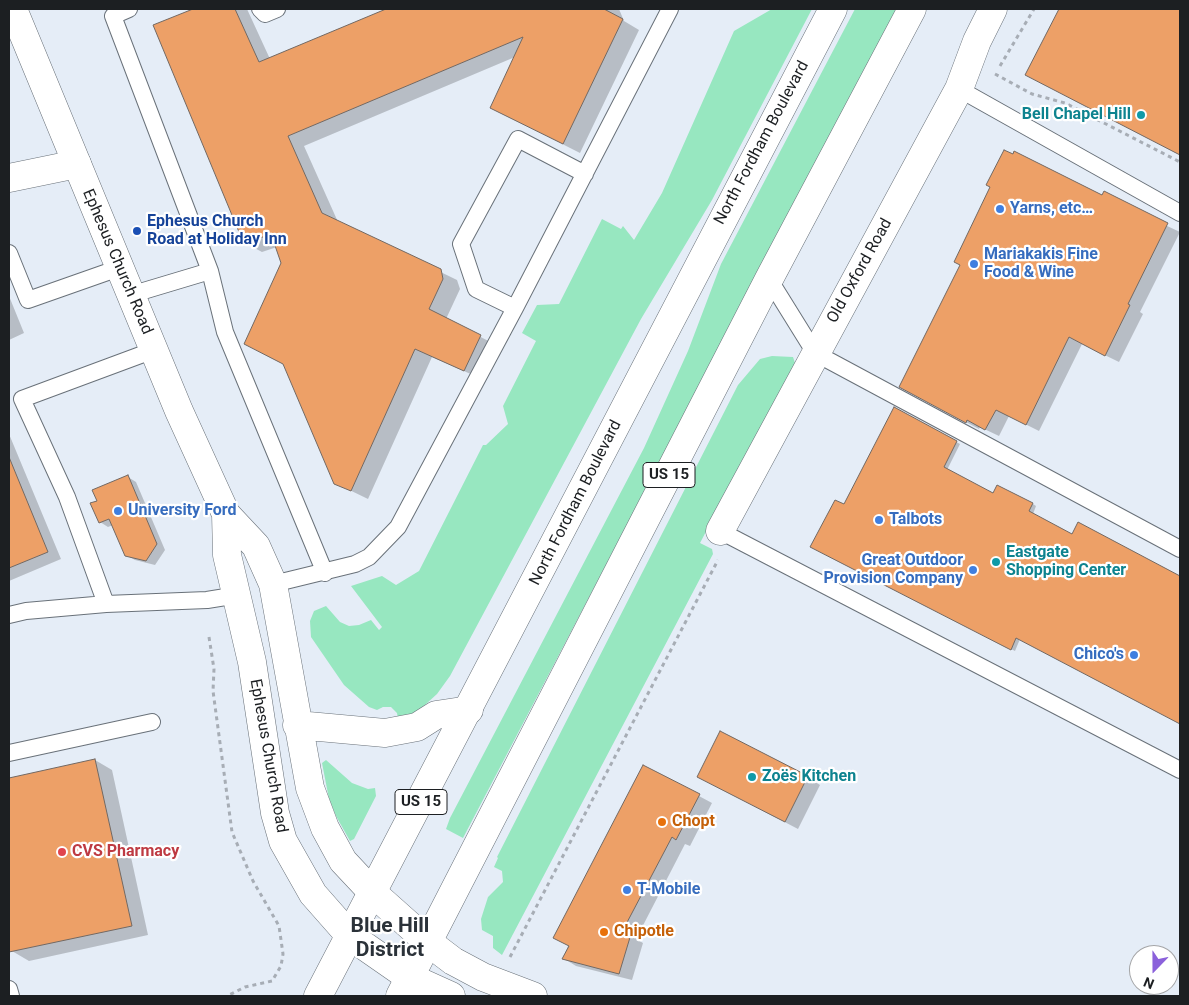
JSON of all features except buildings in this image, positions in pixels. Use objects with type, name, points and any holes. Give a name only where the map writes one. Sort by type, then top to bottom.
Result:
[{"type":"main road","name":"North Fordham Boulevard","points":[[318,996],[469,710],[833,9]]},
{"type":"main road","name":"US 15","points":[[404,987],[770,279],[912,9]]},
{"type":"main road","name":"Old Oxford Road","points":[[720,531],[959,89],[977,41],[994,9]]},
{"type":"main road","name":"Ephesus Church Road","points":[[12,12],[179,411],[226,514],[256,546],[273,584],[297,725],[310,788],[325,828],[343,861],[373,893],[428,942],[453,961],[497,982],[533,996]]},
{"type":"main road","points":[[9,178],[76,164]]},
{"type":"main road","name":"Ephesus Church Road","points":[[226,514],[228,555],[253,671],[275,813],[283,841],[313,894],[350,936],[404,987],[451,996]]},
{"type":"main road","points":[[297,725],[344,731],[400,732],[417,728],[436,715],[469,710]]},
{"type":"lane","points":[[129,9],[113,16],[210,271],[225,332],[325,573]]},
{"type":"lane","points":[[260,9],[265,14],[277,9]]},
{"type":"lane","points":[[273,584],[325,573],[355,564],[370,557],[398,527],[515,308],[670,9]]},
{"type":"lane","points":[[959,89],[1180,213]]},
{"type":"lane","points":[[515,308],[476,290],[461,244],[518,140],[585,174]]},
{"type":"lane","points":[[9,253],[28,300],[119,268]]},
{"type":"lane","points":[[130,295],[210,271]]},
{"type":"lane","points":[[770,279],[815,353],[1180,549]]},
{"type":"lane","points":[[106,604],[67,497],[16,402],[154,350]]},
{"type":"lane","points":[[720,531],[1180,770]]},
{"type":"lane","points":[[9,615],[26,611],[106,604],[207,600],[238,595]]},
{"type":"lane","points":[[9,753],[152,722]]},
{"type":"lane","points":[[9,989],[10,996]]},
{"type":"path","points":[[991,81],[1034,9]]},
{"type":"path","points":[[995,74],[1032,94],[1065,103],[1180,162]]},
{"type":"path","points":[[497,982],[720,555],[720,531]]},
{"type":"path","points":[[209,636],[214,669],[213,691],[232,832],[253,881],[279,926],[283,954],[281,966],[272,981],[245,987],[227,996]]},
{"type":"green space","points":[[772,9],[812,9],[712,200],[641,319],[450,676],[437,694],[415,714],[398,719],[397,713],[391,707],[383,707],[377,710],[369,707],[344,685],[311,637],[310,621],[314,611],[326,606],[340,622],[349,626],[359,625],[371,620],[379,630],[382,627],[351,586],[382,576],[396,585],[419,571],[483,445],[486,445],[508,424],[503,406],[536,341],[522,333],[537,305],[559,304],[602,219],[621,229],[623,226],[634,240],[662,193],[734,31]]},
{"type":"green space","points":[[855,9],[897,9],[463,838],[446,829],[450,818],[644,448],[688,351],[721,264]]},
{"type":"green space","points":[[772,356],[793,357],[795,363],[700,543],[712,549],[713,554],[502,955],[493,948],[493,936],[482,930],[481,919],[488,897],[503,882],[502,871],[494,867],[497,857],[738,385],[760,359]]},
{"type":"green space","points":[[326,760],[352,783],[368,789],[375,788],[376,796],[354,839],[350,841],[329,799],[322,763]]},
{"type":"place","name":"Bell Chapel Hill","points":[[1141,115]]},
{"type":"place","name":"Yarns, etc…","points":[[1000,209]]},
{"type":"place","name":"Ephesus Church Road at Holiday Inn","points":[[137,231]]},
{"type":"place","name":"Mariakakis Fine Food & Wine","points":[[974,264]]},
{"type":"place","name":"University Ford","points":[[118,511]]},
{"type":"place","name":"Talbots","points":[[879,520]]},
{"type":"place","name":"Eastgate Shopping Center","points":[[996,562]]},
{"type":"place","name":"Great Outdoor Provision Company","points":[[973,570]]},
{"type":"place","name":"Chico's","points":[[1134,655]]},
{"type":"place","name":"Zoës Kitchen","points":[[752,777]]},
{"type":"place","name":"Chopt","points":[[662,822]]},
{"type":"place","name":"CVS Pharmacy","points":[[62,852]]},
{"type":"place","name":"T-Mobile","points":[[627,890]]},
{"type":"place","name":"Chipotle","points":[[604,932]]},
{"type":"district","name":"Blue Hill District","points":[[390,939]]}]
